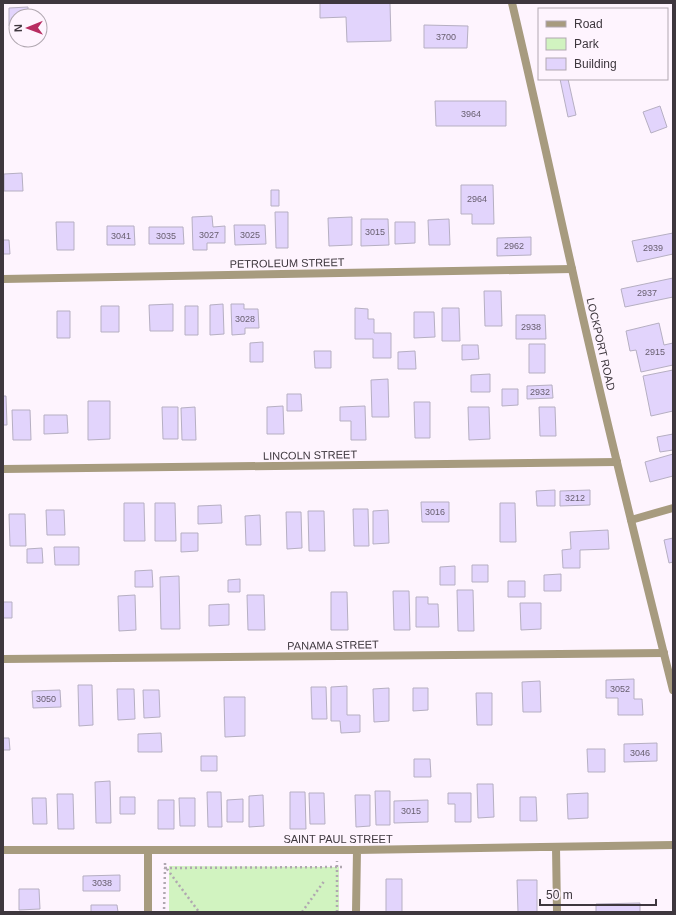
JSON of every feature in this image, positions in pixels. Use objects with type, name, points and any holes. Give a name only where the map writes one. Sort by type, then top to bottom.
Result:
[{"type":"street","name":"LOCKPORT ROAD","points":[[512,3],[617,462],[673,690]]},
{"type":"street","name":"PETROLEUM STREET","points":[[3,278],[572,269]]},
{"type":"street","name":"LINCOLN STREET","points":[[3,469],[617,462]]},
{"type":"street","points":[[631,520],[673,508]]},
{"type":"street","name":"PANAMA STREET","points":[[3,659],[664,653]]},
{"type":"street","name":"SAINT PAUL STREET","points":[[3,850],[357,850],[673,845]]},
{"type":"street","points":[[556,847],[556,912]]},
{"type":"street","points":[[148,850],[148,912]]},
{"type":"street","points":[[356,912],[357,850]]},
{"type":"path","points":[[337,861],[337,912]]},
{"type":"path","points":[[164,912],[165,863]]},
{"type":"path","points":[[166,868],[346,867]]},
{"type":"path","points":[[166,868],[199,912]]},
{"type":"path","points":[[302,912],[325,880]]},
{"type":"green space","points":[[169,866],[339,867],[339,912],[169,912]]},
{"type":"building","points":[[320,3],[390,3],[391,41],[347,42],[346,17],[320,18]]},
{"type":"building","points":[[424,25],[468,26],[467,48],[424,48]]},
{"type":"building","points":[[560,80],[568,80],[576,115],[568,117]]},
{"type":"building","points":[[435,101],[506,101],[506,126],[436,126]]},
{"type":"building","points":[[660,106],[667,127],[651,133],[643,112]]},
{"type":"building","points":[[22,173],[23,191],[4,191],[4,174]]},
{"type":"building","points":[[461,185],[493,185],[494,224],[472,224],[472,214],[461,214]]},
{"type":"building","points":[[271,190],[279,190],[279,206],[271,206]]},
{"type":"building","points":[[275,212],[288,212],[288,248],[276,248]]},
{"type":"building","points":[[212,216],[213,227],[225,226],[225,243],[207,243],[207,250],[193,250],[192,217]]},
{"type":"building","points":[[352,217],[352,245],[329,246],[328,218]]},
{"type":"building","points":[[361,219],[388,219],[389,245],[361,246]]},
{"type":"building","points":[[449,219],[450,245],[429,245],[428,220]]},
{"type":"building","points":[[56,222],[74,222],[74,250],[57,250]]},
{"type":"building","points":[[395,222],[415,222],[415,243],[395,244]]},
{"type":"building","points":[[234,225],[265,225],[266,244],[235,245]]},
{"type":"building","points":[[107,226],[134,226],[135,245],[107,245]]},
{"type":"building","points":[[149,227],[183,227],[184,244],[149,244]]},
{"type":"building","points":[[673,233],[673,254],[637,262],[632,241]]},
{"type":"building","points":[[531,237],[531,255],[497,256],[497,238]]},
{"type":"building","points":[[3,240],[9,240],[10,254],[3,254]]},
{"type":"building","points":[[673,278],[673,297],[625,307],[621,289]]},
{"type":"building","points":[[484,291],[501,291],[502,326],[485,326]]},
{"type":"building","points":[[173,304],[173,331],[150,331],[149,305]]},
{"type":"building","points":[[223,304],[224,334],[210,335],[210,305]]},
{"type":"building","points":[[231,304],[244,304],[244,309],[258,309],[259,328],[245,328],[245,334],[232,335]]},
{"type":"building","points":[[101,306],[119,306],[119,332],[101,332]]},
{"type":"building","points":[[185,306],[198,306],[198,335],[185,335]]},
{"type":"building","points":[[355,308],[368,309],[368,319],[374,319],[374,333],[391,333],[391,358],[373,358],[373,339],[355,339]]},
{"type":"building","points":[[442,308],[459,308],[460,341],[442,341]]},
{"type":"building","points":[[57,311],[70,311],[70,338],[57,338]]},
{"type":"building","points":[[414,312],[434,312],[435,337],[414,338]]},
{"type":"building","points":[[516,315],[545,315],[546,339],[516,339]]},
{"type":"building","points":[[659,323],[664,345],[673,343],[673,365],[641,372],[636,350],[630,351],[626,331]]},
{"type":"building","points":[[263,342],[263,362],[250,362],[250,343]]},
{"type":"building","points":[[529,344],[545,344],[545,373],[529,373]]},
{"type":"building","points":[[462,345],[478,345],[479,359],[462,360]]},
{"type":"building","points":[[314,351],[331,351],[331,368],[315,368]]},
{"type":"building","points":[[415,351],[416,369],[398,369],[398,352]]},
{"type":"building","points":[[673,370],[673,411],[651,416],[643,376]]},
{"type":"building","points":[[490,374],[490,392],[471,392],[471,375]]},
{"type":"building","points":[[388,379],[389,417],[372,417],[371,380]]},
{"type":"building","points":[[552,385],[553,398],[527,399],[527,386]]},
{"type":"building","points":[[502,389],[518,389],[518,405],[502,406]]},
{"type":"building","points":[[287,394],[301,394],[302,411],[287,411]]},
{"type":"building","points":[[3,396],[6,396],[7,425],[3,425]]},
{"type":"building","points":[[88,401],[110,401],[110,439],[88,440]]},
{"type":"building","points":[[414,402],[430,402],[430,438],[415,438]]},
{"type":"building","points":[[283,406],[284,434],[267,434],[267,407]]},
{"type":"building","points":[[365,406],[366,440],[351,440],[351,421],[340,421],[340,407]]},
{"type":"building","points":[[162,407],[178,407],[178,439],[163,439]]},
{"type":"building","points":[[195,407],[196,440],[182,440],[181,408]]},
{"type":"building","points":[[468,407],[489,407],[490,439],[469,440]]},
{"type":"building","points":[[539,407],[555,407],[556,436],[540,436]]},
{"type":"building","points":[[12,410],[30,410],[31,440],[13,440]]},
{"type":"building","points":[[44,415],[67,415],[68,433],[44,434]]},
{"type":"building","points":[[673,434],[673,450],[660,452],[657,437]]},
{"type":"building","points":[[673,454],[673,476],[650,482],[645,462]]},
{"type":"building","points":[[555,490],[555,506],[537,506],[536,491]]},
{"type":"building","points":[[590,490],[590,505],[560,506],[560,491]]},
{"type":"building","points":[[421,502],[449,502],[449,522],[422,522]]},
{"type":"building","points":[[124,503],[144,503],[145,541],[124,541]]},
{"type":"building","points":[[155,503],[175,503],[176,541],[155,541]]},
{"type":"building","points":[[500,503],[515,503],[516,542],[500,542]]},
{"type":"building","points":[[221,505],[222,523],[198,524],[198,506]]},
{"type":"building","points":[[353,509],[368,509],[369,546],[354,546]]},
{"type":"building","points":[[46,510],[64,510],[65,535],[47,535]]},
{"type":"building","points":[[388,510],[389,543],[373,544],[373,511]]},
{"type":"building","points":[[308,511],[324,511],[325,551],[309,551]]},
{"type":"building","points":[[286,512],[301,512],[302,548],[287,549]]},
{"type":"building","points":[[9,514],[25,514],[26,546],[10,546]]},
{"type":"building","points":[[260,515],[261,545],[246,545],[245,516]]},
{"type":"building","points":[[608,530],[609,549],[580,550],[580,568],[563,568],[562,550],[571,549],[570,532]]},
{"type":"building","points":[[181,533],[198,533],[198,551],[181,552]]},
{"type":"building","points":[[673,538],[673,562],[669,563],[664,540]]},
{"type":"building","points":[[54,547],[79,547],[79,565],[55,565]]},
{"type":"building","points":[[42,548],[43,563],[27,563],[27,549]]},
{"type":"building","points":[[472,565],[488,565],[488,582],[472,582]]},
{"type":"building","points":[[455,566],[455,585],[440,585],[440,567]]},
{"type":"building","points":[[152,570],[153,587],[135,587],[135,571]]},
{"type":"building","points":[[561,574],[561,591],[544,591],[544,575]]},
{"type":"building","points":[[179,576],[180,629],[161,629],[160,577]]},
{"type":"building","points":[[240,579],[240,592],[228,592],[228,580]]},
{"type":"building","points":[[508,581],[525,581],[525,597],[508,597]]},
{"type":"building","points":[[457,590],[473,590],[474,631],[458,631]]},
{"type":"building","points":[[393,591],[409,591],[410,630],[394,630]]},
{"type":"building","points":[[331,592],[347,592],[348,630],[331,630]]},
{"type":"building","points":[[135,595],[136,630],[119,631],[118,596]]},
{"type":"building","points":[[247,595],[264,595],[265,630],[248,630]]},
{"type":"building","points":[[416,597],[428,597],[428,604],[438,604],[439,627],[416,627]]},
{"type":"building","points":[[3,602],[12,602],[12,618],[3,618]]},
{"type":"building","points":[[520,603],[541,603],[541,629],[521,630]]},
{"type":"building","points":[[229,604],[229,625],[209,626],[209,605]]},
{"type":"building","points":[[634,679],[634,699],[642,699],[643,715],[618,715],[618,698],[606,698],[606,680]]},
{"type":"building","points":[[540,681],[541,712],[523,712],[522,682]]},
{"type":"building","points":[[78,685],[92,685],[93,725],[79,726]]},
{"type":"building","points":[[347,686],[347,715],[360,715],[360,732],[341,733],[340,721],[331,721],[331,687]]},
{"type":"building","points":[[311,687],[326,687],[327,719],[312,719]]},
{"type":"building","points":[[389,688],[389,721],[374,722],[373,689]]},
{"type":"building","points":[[413,688],[428,688],[428,710],[413,711]]},
{"type":"building","points":[[117,689],[134,689],[135,719],[118,720]]},
{"type":"building","points":[[60,690],[61,707],[33,708],[32,691]]},
{"type":"building","points":[[143,690],[159,690],[160,717],[144,718]]},
{"type":"building","points":[[476,693],[492,693],[492,725],[477,725]]},
{"type":"building","points":[[224,697],[245,697],[245,736],[225,737]]},
{"type":"building","points":[[161,733],[162,752],[138,752],[138,734]]},
{"type":"building","points":[[3,738],[9,738],[10,750],[3,750]]},
{"type":"building","points":[[657,743],[657,761],[624,762],[624,744]]},
{"type":"building","points":[[587,749],[605,749],[605,772],[588,772]]},
{"type":"building","points":[[201,756],[217,756],[217,771],[201,771]]},
{"type":"building","points":[[414,759],[430,759],[431,777],[414,777]]},
{"type":"building","points":[[110,781],[111,823],[96,823],[95,782]]},
{"type":"building","points":[[477,784],[493,784],[494,817],[478,818]]},
{"type":"building","points":[[375,791],[390,791],[390,825],[376,825]]},
{"type":"building","points":[[207,792],[221,792],[222,827],[208,827]]},
{"type":"building","points":[[290,792],[305,792],[306,829],[290,829]]},
{"type":"building","points":[[309,793],[324,793],[325,824],[310,824]]},
{"type":"building","points":[[448,793],[471,793],[471,822],[455,822],[455,804],[448,804]]},
{"type":"building","points":[[588,793],[588,818],[568,819],[567,794]]},
{"type":"building","points":[[57,794],[73,794],[74,829],[58,829]]},
{"type":"building","points":[[263,795],[264,826],[249,827],[249,796]]},
{"type":"building","points":[[355,795],[370,795],[370,826],[356,827]]},
{"type":"building","points":[[120,797],[135,797],[135,814],[120,814]]},
{"type":"building","points":[[520,797],[536,797],[537,821],[520,821]]},
{"type":"building","points":[[32,798],[46,798],[47,824],[33,824]]},
{"type":"building","points":[[179,798],[195,798],[195,826],[180,826]]},
{"type":"building","points":[[243,799],[243,822],[227,822],[227,800]]},
{"type":"building","points":[[158,800],[174,800],[174,829],[158,829]]},
{"type":"building","points":[[428,800],[428,822],[394,823],[394,801]]},
{"type":"building","points":[[120,875],[120,891],[83,891],[83,876]]},
{"type":"building","points":[[386,879],[402,879],[402,912],[386,912]]},
{"type":"building","points":[[517,880],[537,880],[537,912],[518,912]]},
{"type":"building","points":[[19,889],[39,889],[40,909],[19,910]]},
{"type":"building","points":[[640,903],[640,912],[596,912],[596,904]]},
{"type":"building","points":[[91,905],[117,905],[118,912],[91,912]]}]
